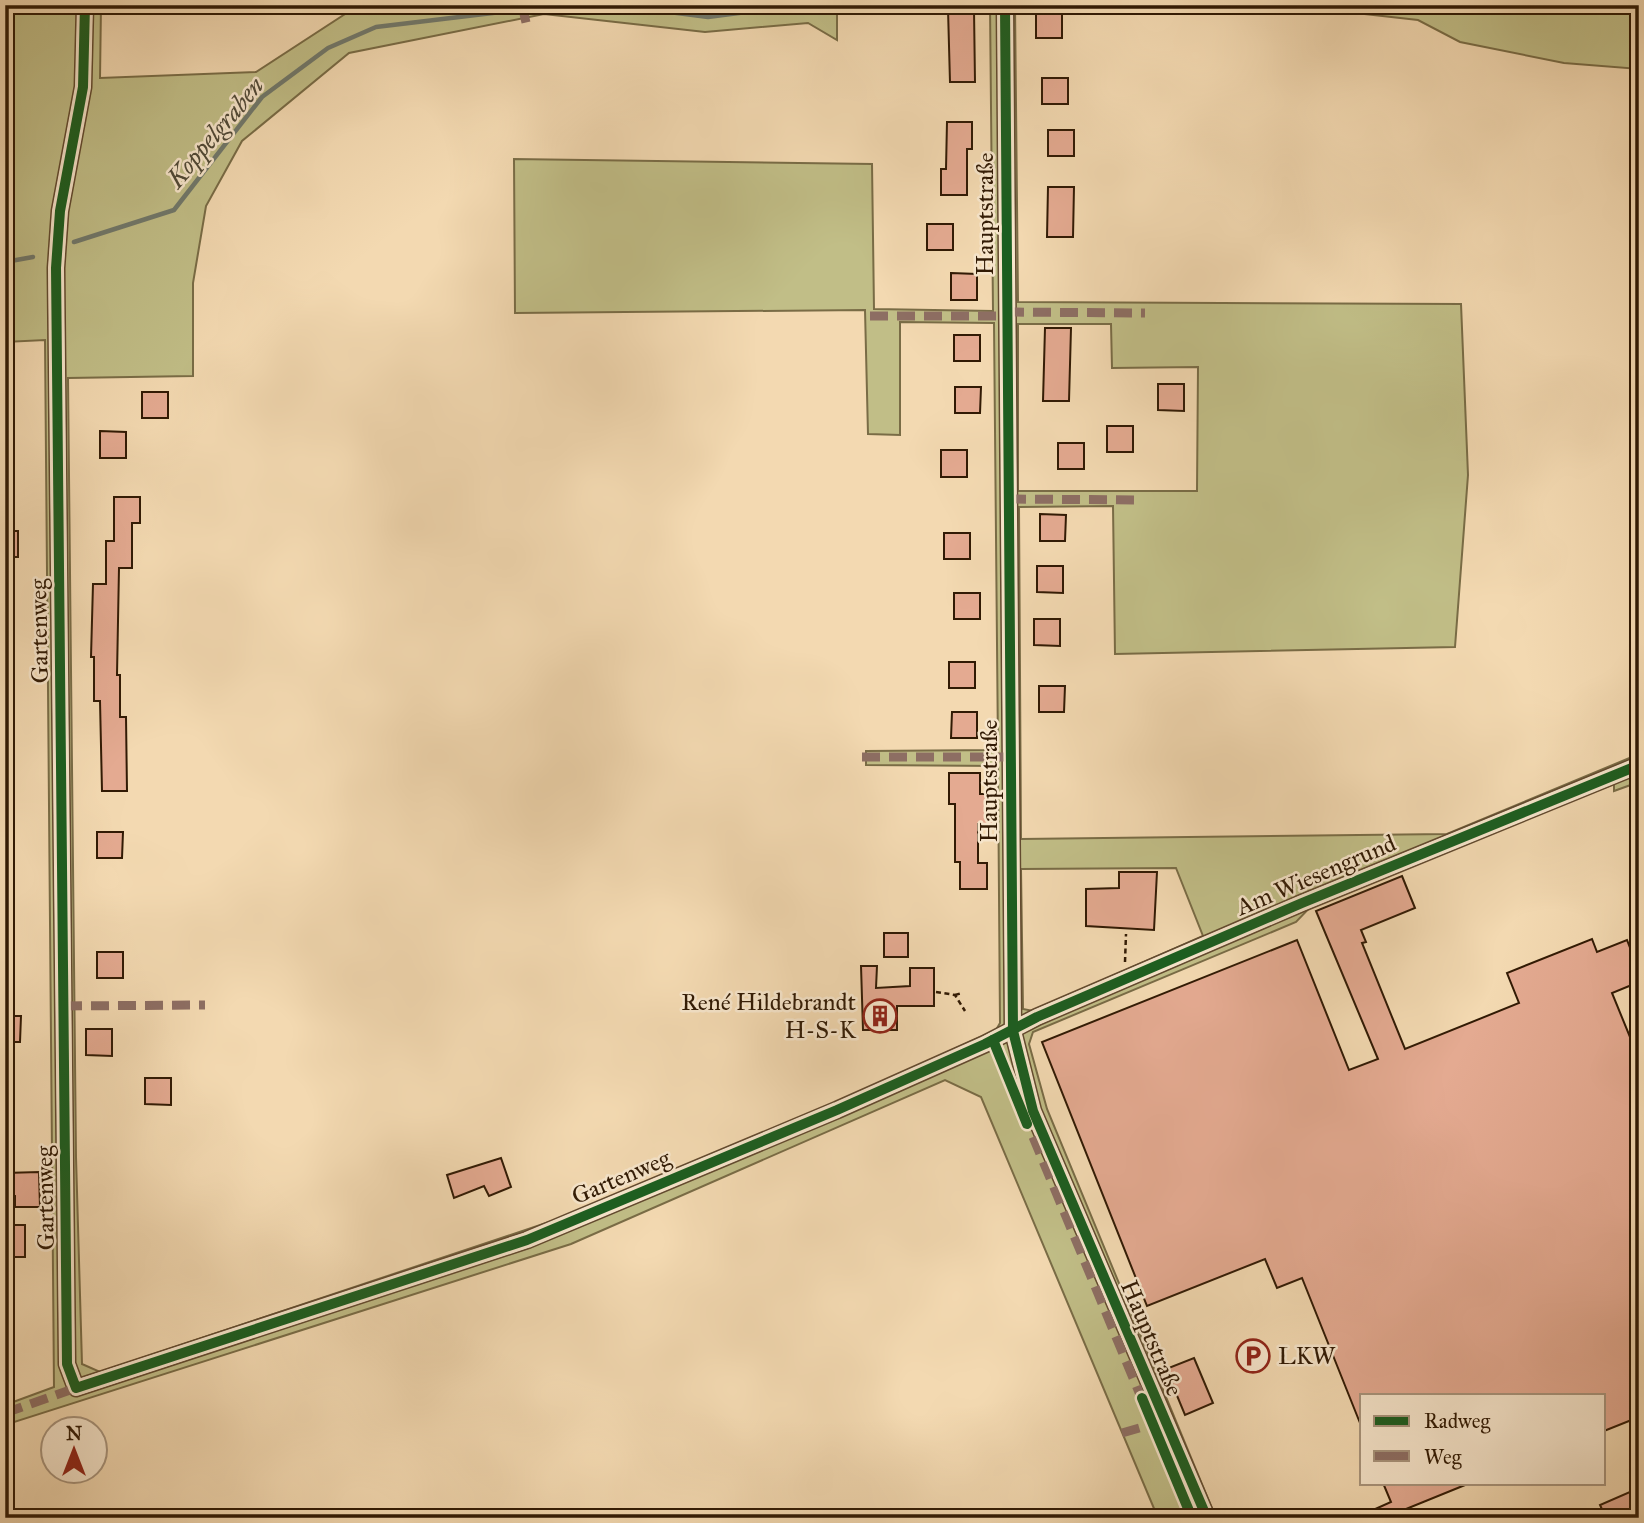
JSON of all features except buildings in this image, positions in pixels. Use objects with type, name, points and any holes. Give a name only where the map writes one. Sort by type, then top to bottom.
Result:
[{"type":"street","name":"Gartenweg","points":[[85,5],[83,87],[60,211],[56,268],[67,1364],[76,1388],[527,1240],[837,1110],[1013,1031]]},
{"type":"street","name":"Hauptstraße","points":[[1004,5],[1013,1031],[1033,1111],[1207,1518]]},
{"type":"street","name":"Am Wiesengrund","points":[[1013,1031],[1125,979],[1315,897],[1639,765]]},
{"type":"path","points":[[1125,979],[1126,934]]},
{"type":"path","points":[[936,992],[955,995],[962,993]]},
{"type":"path","points":[[955,995],[965,1011]]},
{"type":"shaded area","points":[[5,5],[101,5],[100,78],[256,72],[359,5],[892,5],[837,12],[837,40],[808,23],[705,32],[544,14],[349,53],[242,141],[206,206],[193,283],[193,376],[68,378],[76,1157],[82,1364],[100,1372],[564,1217],[822,1109],[996,1030],[1000,1023],[998,766],[866,765],[866,751],[998,750],[994,323],[900,322],[900,435],[868,434],[865,310],[515,313],[514,159],[872,164],[874,309],[993,311],[990,5],[1015,5],[1018,302],[1461,304],[1468,475],[1455,647],[1115,654],[1113,506],[1019,507],[1021,839],[1447,834],[1639,754],[1639,782],[1614,791],[1614,784],[1317,900],[1296,922],[1033,1032],[1029,1044],[1047,1109],[1216,1518],[1158,1518],[981,1097],[945,1080],[571,1244],[5,1425],[5,1405],[54,1387],[45,340],[5,342]],"holes":[[[1018,324],[1111,324],[1112,368],[1198,367],[1197,491],[1018,491]],[[1176,868],[1203,936],[1033,1011],[1023,1009],[1021,869]]]},
{"type":"shaded area","points":[[1284,5],[1639,5],[1639,69],[1564,63],[1460,42],[1418,20]]},
{"type":"waterway","name":"Koppelgraben","points":[[538,6],[542,5]]},
{"type":"waterway","name":"Koppelgraben","points":[[615,5],[708,17],[802,5]]},
{"type":"waterway","name":"Koppelgraben","points":[[74,242],[174,210],[262,97],[328,48],[376,27],[501,12]]},
{"type":"waterway","name":"Koppelgraben","points":[[5,262],[33,257]]},
{"type":"marked path","points":[[522,5],[527,27]]},
{"type":"marked path","points":[[1006,312],[1145,313]]},
{"type":"marked path","points":[[870,316],[1007,316]]},
{"type":"marked path","points":[[1008,499],[1139,500]]},
{"type":"marked path","points":[[862,757],[1010,757]]},
{"type":"marked path","points":[[64,1006],[205,1005]]},
{"type":"marked path","points":[[1033,1137],[1143,1402]]},
{"type":"marked path","points":[[5,1413],[76,1388]]},
{"type":"marked path","points":[[1122,1433],[1153,1424]]},
{"type":"cycle path","points":[[85,5],[83,87],[60,211],[56,268],[67,1364],[76,1388],[527,1240],[837,1110],[985,1044],[1037,1017],[1302,903],[1639,765]]},
{"type":"cycle path","points":[[1005,5],[1013,1031],[1033,1111],[1207,1518]]},
{"type":"cycle path","points":[[993,1040],[1027,1124]]},
{"type":"cycle path","points":[[1142,1398],[1192,1518]]},
{"type":"place","name":"René Hildebrandt H-S-K","points":[[880,1016]]},
{"type":"place","name":"LKW","points":[[1253,1356]]}]
